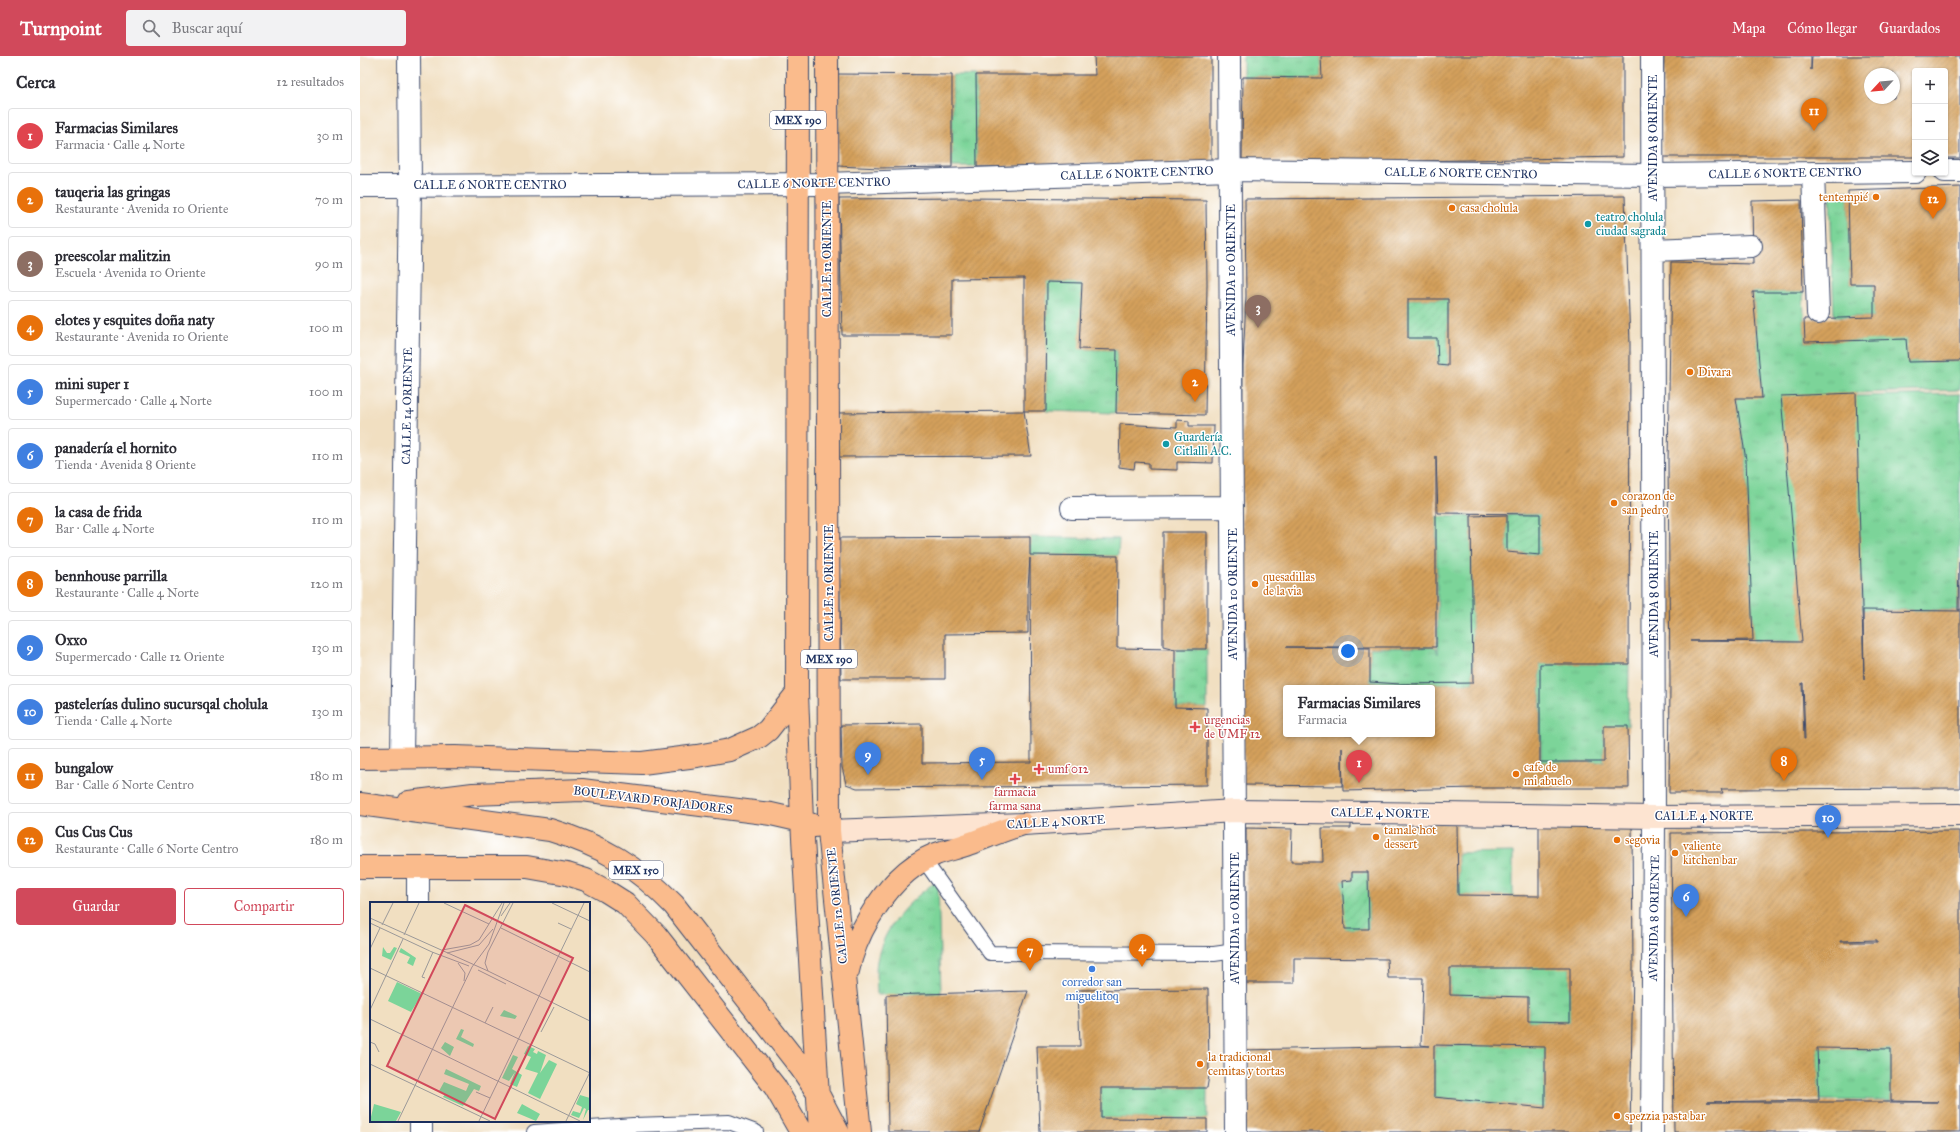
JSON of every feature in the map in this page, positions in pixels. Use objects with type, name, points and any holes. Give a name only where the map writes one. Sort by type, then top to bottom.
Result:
[{"type":"main road","name":"MEX 190","points":[[798,56],[797,692],[802,821],[820,1132]]},
{"type":"main road","name":"CALLE 12 ORIENTE","points":[[827,56],[826,184],[829,831],[860,1132]]},
{"type":"main road","points":[[360,758],[402,757],[642,763],[697,756],[730,750],[759,737],[768,730],[797,692]]},
{"type":"main road","name":"BOULEVARD FORJADORES","points":[[360,810],[473,794],[582,790],[771,814],[802,821]]},
{"type":"main road","name":"MEX 150","points":[[360,804],[387,806],[550,830],[576,838],[602,849],[628,864],[652,883],[674,905],[801,1068],[817,1092],[838,1132]]},
{"type":"main road","name":"CALLE 4 NORTE","points":[[802,821],[829,831],[1023,824],[1234,811],[1654,817],[1960,815]]},
{"type":"main road","points":[[846,986],[851,956],[859,935],[887,890],[905,872],[937,854],[967,845],[994,833],[1023,824]]},
{"type":"main road","name":"MEX 150","points":[[360,866],[527,867],[547,869],[586,880],[606,890],[625,903],[656,936],[775,1087],[801,1132]]},
{"type":"street","name":"CALLE 14 ORIENTE","points":[[402,757],[410,186],[409,56]]},
{"type":"street","name":"AVENIDA 10 ORIENTE","points":[[1229,56],[1236,1132]]},
{"type":"street","name":"AVENIDA 8 ORIENTE","points":[[1652,56],[1654,817],[1652,1132]]},
{"type":"street","name":"CALLE 6 NORTE CENTRO","points":[[360,186],[826,184],[1230,170],[1652,175],[1912,172]]},
{"type":"street","points":[[1948,171],[1960,171]]},
{"type":"street","points":[[1813,173],[1818,313]]},
{"type":"street","points":[[1653,250],[1751,246]]},
{"type":"street","points":[[1072,508],[1232,508]]},
{"type":"street","points":[[418,867],[418,902]]},
{"type":"lane","points":[[924,860],[990,953],[1214,954],[1235,951]]},
{"type":"lane","points":[[534,1132],[633,1125],[729,1122],[756,1132]]},
{"type":"green space","points":[[1243,56],[1321,56],[1322,78],[1243,77]]},
{"type":"green space","points":[[952,75],[976,75],[977,167],[952,167]]},
{"type":"green space","points":[[1848,191],[1850,284],[1874,284],[1874,317],[1834,316],[1830,192]]},
{"type":"green space","points":[[1047,282],[1082,283],[1081,349],[1117,350],[1116,413],[1046,411]]},
{"type":"green space","points":[[1753,292],[1803,292],[1805,342],[1906,338],[1908,362],[1960,361],[1960,390],[1856,393],[1803,642],[1753,640],[1746,460],[1736,398],[1762,397]]},
{"type":"green space","points":[[1408,299],[1448,299],[1448,366],[1438,365],[1408,338]]},
{"type":"green space","points":[[1960,394],[1960,554],[1958,610],[1863,610],[1859,556],[1854,396]]},
{"type":"green space","points":[[1540,514],[1540,555],[1507,552],[1507,515]]},
{"type":"green space","points":[[1471,516],[1473,683],[1400,684],[1370,682],[1370,648],[1436,647],[1438,654],[1436,517]]},
{"type":"green space","points":[[1030,537],[1119,539],[1118,556],[1030,555]]},
{"type":"green space","points":[[1175,649],[1207,649],[1207,708],[1175,707]]},
{"type":"green space","points":[[1540,664],[1629,664],[1628,726],[1604,727],[1604,762],[1541,762]]},
{"type":"green space","points":[[1513,852],[1513,896],[1458,895],[1458,853]]},
{"type":"green space","points":[[1352,872],[1368,872],[1369,929],[1343,929],[1342,881],[1352,880]]},
{"type":"green space","points":[[938,880],[941,993],[877,995],[876,965],[880,948],[886,936],[892,925],[908,905]]},
{"type":"green space","points":[[1570,967],[1570,1022],[1528,1021],[1528,997],[1450,995],[1450,968]]},
{"type":"green space","points":[[1545,1045],[1545,1108],[1434,1097],[1434,1046]]},
{"type":"green space","points":[[1817,1048],[1891,1049],[1891,1101],[1819,1100]]},
{"type":"green space","points":[[1101,1088],[1207,1088],[1207,1119],[1101,1118]]},
{"type":"building","points":[[1094,56],[1211,56],[1211,162],[977,167],[976,75],[1095,75]]},
{"type":"building","points":[[1321,56],[1623,56],[1623,157],[1363,162],[1242,160],[1243,77],[1322,78]]},
{"type":"building","points":[[1664,56],[1811,56],[1811,70],[1812,56],[1960,56],[1960,158],[1948,158],[1948,68],[1912,68],[1912,157],[1662,157]]},
{"type":"building","points":[[838,74],[952,75],[952,167],[880,168],[838,166]]},
{"type":"building","points":[[1960,187],[1960,361],[1908,362],[1906,339],[1805,342],[1804,319],[1874,317],[1874,284],[1850,284],[1848,191]]},
{"type":"building","points":[[1625,196],[1630,344],[1629,664],[1540,664],[1540,762],[1604,762],[1604,726],[1628,726],[1629,788],[1476,788],[1343,791],[1342,748],[1342,786],[1243,785],[1245,647],[1242,533],[1243,365],[1246,296],[1245,199]],"holes":[[[1408,299],[1448,299],[1448,366],[1438,365],[1437,338],[1408,338]],[[1436,456],[1438,513],[1540,514],[1540,555],[1507,552],[1507,515],[1471,516],[1473,683],[1400,684],[1370,682],[1370,648],[1286,647],[1436,647]]]},
{"type":"building","points":[[963,198],[1206,200],[1207,284],[1205,415],[1116,413],[1117,350],[1079,349],[1082,283],[1047,282],[1046,411],[1024,411],[1024,278],[952,279],[952,335],[842,335],[839,199]]},
{"type":"building","points":[[1801,200],[1803,292],[1753,292],[1762,398],[1736,398],[1746,460],[1753,640],[1690,641],[1802,642],[1781,396],[1856,393],[1864,680],[1863,610],[1960,611],[1960,788],[1721,789],[1723,793],[1669,793],[1670,682],[1668,462],[1671,262],[1753,264],[1752,201]],"holes":[[[1802,683],[1803,683],[1805,739]]]},
{"type":"building","points":[[1024,411],[1031,456],[838,457],[838,413]]},
{"type":"building","name":"Guardería Citlalli A.C.","points":[[1177,420],[1189,421],[1189,426],[1214,426],[1213,463],[1177,462],[1177,470],[1149,469],[1149,463],[1135,462],[1134,469],[1119,467],[1120,424],[1177,427]]},
{"type":"building","points":[[1163,532],[1207,532],[1207,649],[1175,649],[1163,646]]},
{"type":"building","points":[[1030,537],[1030,555],[1118,556],[1117,648],[1175,649],[1175,707],[1207,708],[1207,785],[857,788],[846,784],[842,767],[841,725],[922,724],[922,763],[1031,762],[1030,558],[1028,633],[945,634],[945,679],[841,679],[839,538]]},
{"type":"building","points":[[1959,559],[1960,610],[1958,610]]},
{"type":"building","points":[[1539,822],[1632,826],[1633,968],[1630,1132],[1244,1132],[1244,1050],[1429,1046],[1421,1045],[1423,978],[1388,978],[1387,959],[1294,958],[1294,983],[1246,983],[1246,828],[1292,829],[1291,862],[1323,862],[1322,828],[1351,828],[1351,824],[1457,823],[1458,895],[1539,896]],"holes":[[[1352,872],[1368,872],[1369,929],[1345,929],[1342,881],[1352,880]],[[1450,968],[1570,968],[1570,1022],[1528,1021],[1528,997],[1450,995]],[[1434,1045],[1545,1047],[1545,1108],[1434,1097]]]},
{"type":"building","points":[[1960,831],[1960,1132],[1674,1132],[1671,833]],"holes":[[[1877,940],[1877,942],[1840,942],[1840,941]],[[1817,1048],[1891,1049],[1891,1101],[1938,1102],[1707,1102],[1819,1100]]]},
{"type":"building","points":[[1208,989],[1209,1076],[1207,1088],[1101,1088],[1101,1118],[1207,1119],[1207,1132],[1040,1132],[1037,1046],[1080,1046],[1078,990]]},
{"type":"building","points":[[1028,991],[979,1132],[888,1132],[886,995]]},
{"type":"place","name":"bungalow","points":[[1814,131]]},
{"type":"place","name":"tentempié","points":[[1876,197]]},
{"type":"place","name":"casa cholula","points":[[1452,208]]},
{"type":"place","name":"Cus Cus Cus","points":[[1933,219]]},
{"type":"place","name":"teatro cholula ciudad sagrada","points":[[1588,224]]},
{"type":"place","name":"preescolar malitzin","points":[[1258,328]]},
{"type":"place","name":"Divara","points":[[1690,372]]},
{"type":"place","name":"tauqeria las gringas","points":[[1195,402]]},
{"type":"place","name":"Guardería Citlalli A.C.","points":[[1166,444]]},
{"type":"place","name":"corazon de san pedro","points":[[1614,503]]},
{"type":"place","name":"quesadillas de la via","points":[[1255,584]]},
{"type":"place","name":"urgencias de UMF 12","points":[[1195,727]]},
{"type":"place","name":"umf 012","points":[[1039,769]]},
{"type":"place","name":"cafe de mi abuelo","points":[[1516,774]]},
{"type":"place","name":"Oxxo","points":[[868,775]]},
{"type":"place","name":"farmacia farma sana","points":[[1015,779]]},
{"type":"place","name":"mini super 1","points":[[982,780]]},
{"type":"place","name":"bennhouse parrilla","points":[[1784,781]]},
{"type":"place","name":"Farmacias Similares","points":[[1359,783]]},
{"type":"place","name":"tamale hot dessert","points":[[1376,837]]},
{"type":"place","name":"pastelerías dulino sucursqal cholula","points":[[1828,838]]},
{"type":"place","name":"segovia","points":[[1617,840]]},
{"type":"place","name":"valiente kitchen bar","points":[[1675,853]]},
{"type":"place","name":"panadería el hornito","points":[[1686,917]]},
{"type":"place","name":"elotes y esquites doña naty","points":[[1142,967]]},
{"type":"place","name":"corredor san miguelitoq","points":[[1092,969]]},
{"type":"place","name":"la casa de frida","points":[[1030,971]]},
{"type":"place","name":"la tradicional cemitas y tortas","points":[[1200,1064]]},
{"type":"place","name":"spezzia pasta bar","points":[[1617,1116]]}]
